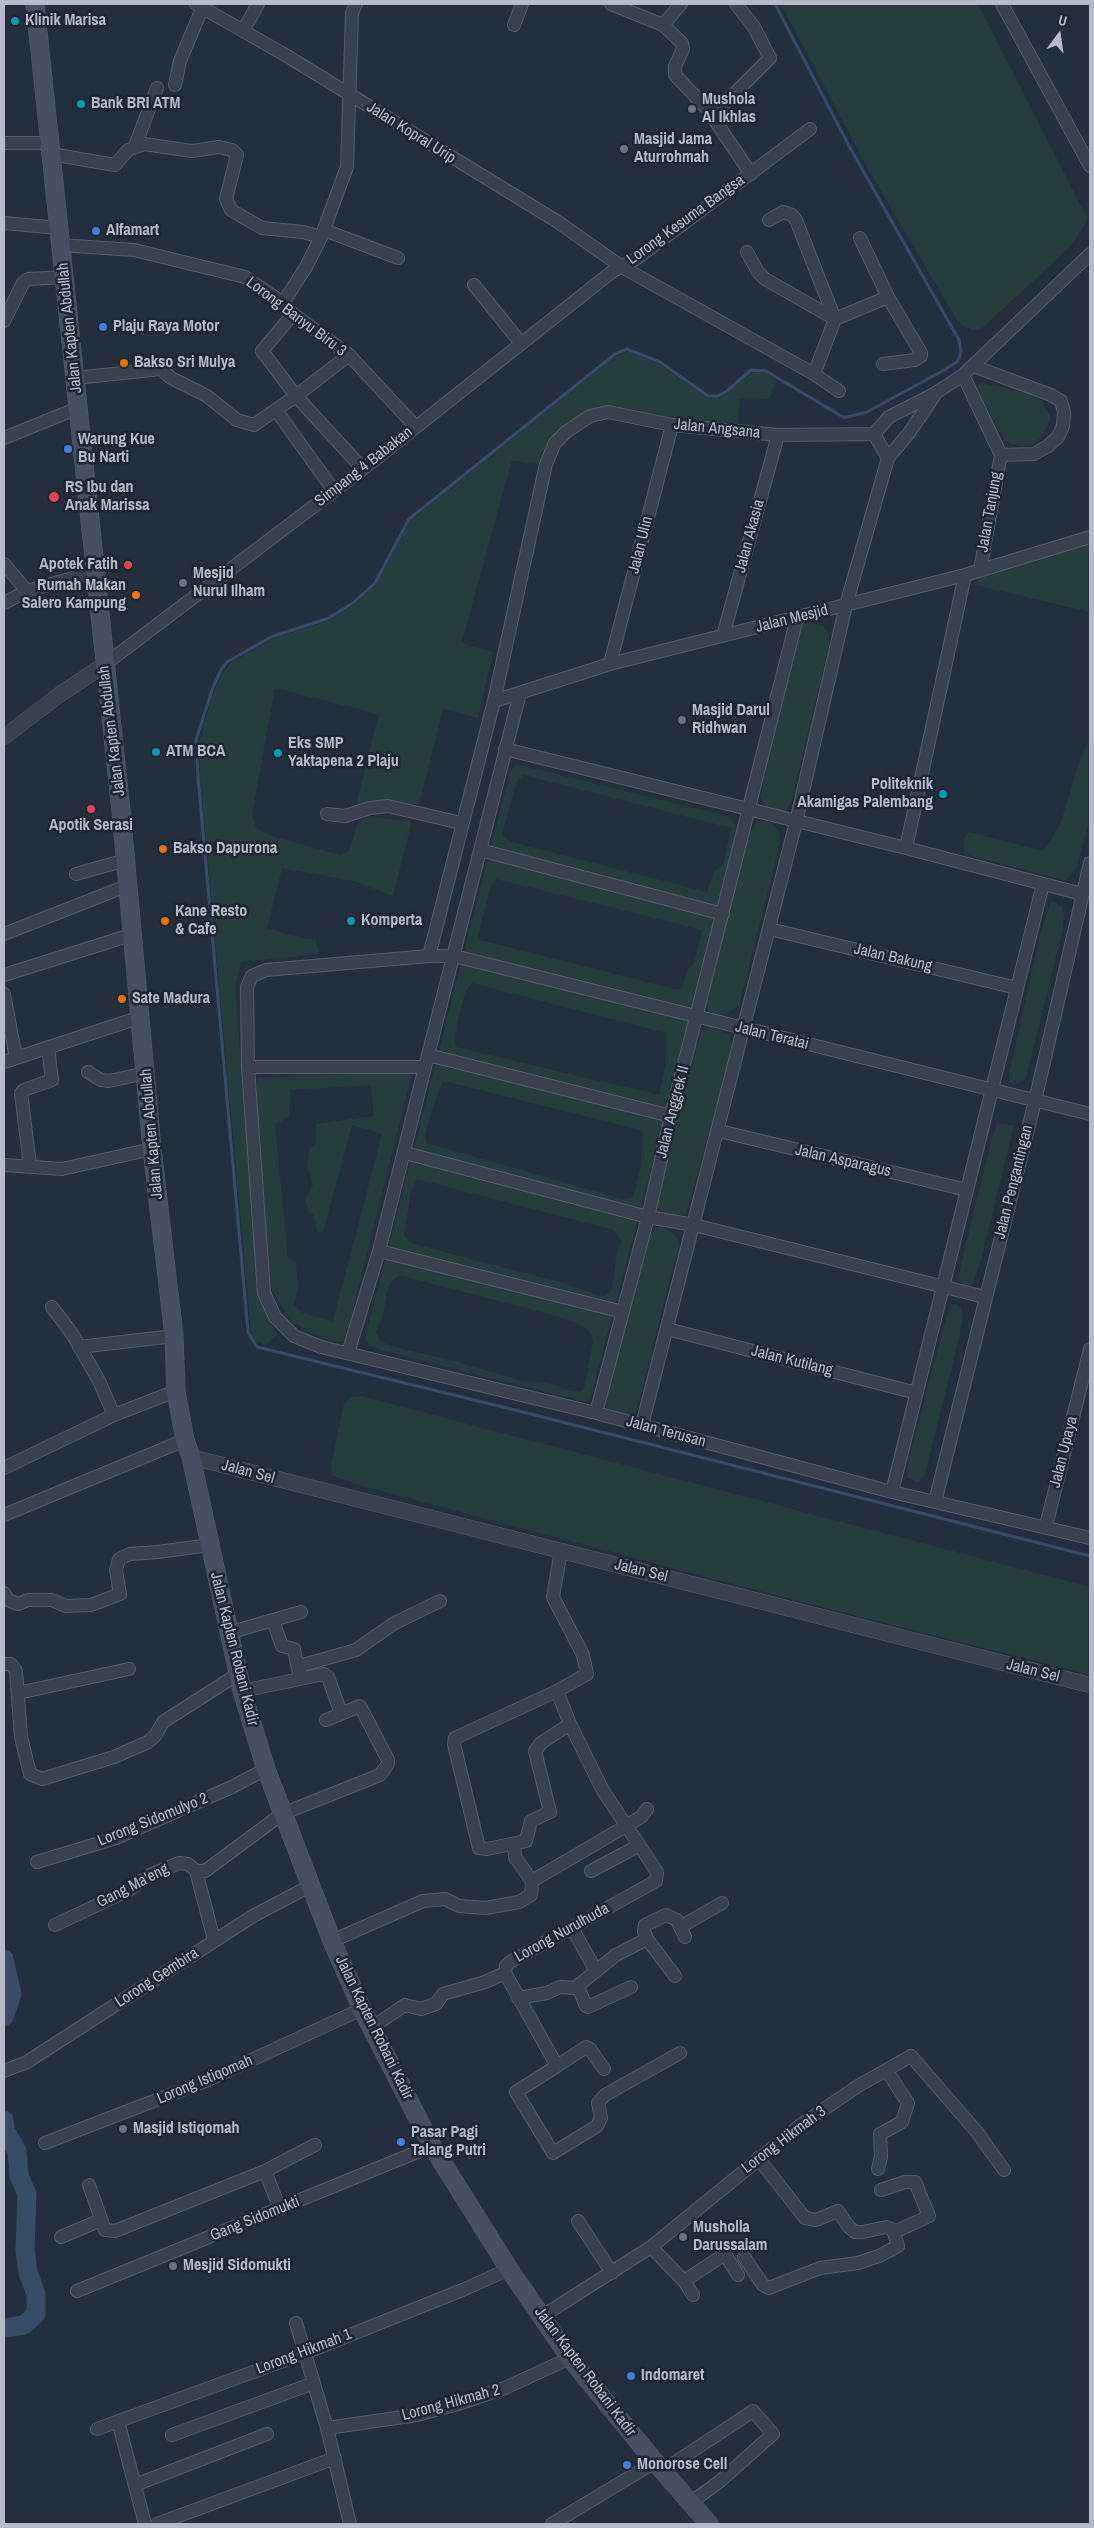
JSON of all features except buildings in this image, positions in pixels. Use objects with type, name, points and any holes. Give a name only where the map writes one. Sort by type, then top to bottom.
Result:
[{"type":"main road","name":"Jalan Kapten Abdullah","points":[[35,4],[134,934],[152,1149],[174,1336],[176,1392],[185,1440],[191,1457]]},
{"type":"main road","name":"Jalan Kapten Robani Kadir","points":[[191,1457],[228,1633],[242,1691],[266,1769],[332,1941],[371,2028],[432,2146],[541,2317],[570,2358],[658,2467],[709,2524]]},
{"type":"street","points":[[244,31],[258,4]]},
{"type":"street","points":[[283,303],[306,267],[322,233],[347,167],[352,13],[356,4]]},
{"type":"street","points":[[514,25],[522,4]]},
{"type":"street","name":"Lorong Kesuma Bangsa","points":[[611,4],[664,26],[683,46],[675,66],[675,75],[712,116],[751,174]]},
{"type":"street","points":[[664,26],[681,4]]},
{"type":"street","points":[[712,116],[770,58],[754,27],[736,4]]},
{"type":"street","points":[[1002,4],[1090,166]]},
{"type":"street","points":[[175,85],[180,61],[201,5]]},
{"type":"street","name":"Jalan Kopral Urip","points":[[201,5],[558,222],[622,267],[814,374],[839,391]]},
{"type":"street","points":[[135,146],[158,88]]},
{"type":"street","name":"Lorong Kesuma Bangsa","points":[[622,267],[636,259],[751,174],[776,152],[810,129]]},
{"type":"street","points":[[4,143],[51,149],[115,165],[125,152],[135,146],[149,144],[192,151],[219,147],[231,149],[236,154],[226,196],[227,205],[241,218],[262,228],[322,233],[398,258]]},
{"type":"street","points":[[769,220],[783,212],[792,215],[796,220],[836,319],[814,374]]},
{"type":"street","name":"Lorong Banyu Biru 3","points":[[4,224],[171,257],[202,268],[227,271],[245,277],[283,303],[293,314],[349,355],[416,426]]},
{"type":"street","points":[[860,238],[888,297],[921,356],[915,360],[883,364]]},
{"type":"street","points":[[747,252],[758,272],[765,279],[836,319]]},
{"type":"street","points":[[888,458],[874,434],[889,417],[934,394],[963,375],[1090,254]]},
{"type":"street","name":"Simpang 4 Babakan","points":[[104,665],[334,491],[613,270],[622,267]]},
{"type":"street","points":[[4,321],[23,283],[28,279],[65,277]]},
{"type":"street","points":[[474,285],[520,342]]},
{"type":"street","points":[[836,319],[888,297]]},
{"type":"street","points":[[293,314],[262,351],[296,396],[363,468]]},
{"type":"street","points":[[75,378],[162,369],[171,378],[207,396],[236,420],[254,424],[296,396],[349,355]]},
{"type":"street","points":[[963,375],[1001,455],[1034,454],[1048,446],[1058,437],[1063,426],[1064,412],[1061,401],[1051,395],[973,366]]},
{"type":"street","points":[[642,1426],[719,1131],[796,822],[846,605],[888,458],[909,433],[934,394]]},
{"type":"street","points":[[4,438],[78,408]]},
{"type":"street","points":[[276,410],[334,491]]},
{"type":"street","name":"Jalan Angsana","points":[[429,956],[461,824],[494,702],[546,464],[555,443],[576,424],[602,412],[617,413],[672,425],[778,435],[874,434]]},
{"type":"street","name":"Jalan Ulin","points":[[610,664],[672,425]]},
{"type":"street","name":"Jalan Akasia","points":[[723,636],[778,435]]},
{"type":"street","name":"Jalan Tanjung","points":[[980,570],[1001,455]]},
{"type":"street","name":"Jalan Mesjid","points":[[494,702],[610,664],[964,575],[1090,538]]},
{"type":"street","points":[[4,564],[27,591]]},
{"type":"street","points":[[4,603],[27,591],[94,572]]},
{"type":"street","points":[[906,848],[964,575]]},
{"type":"street","name":"Jalan Anggrek II","points":[[596,1413],[648,1217],[671,1116],[797,618]]},
{"type":"street","points":[[4,737],[59,695],[104,665]]},
{"type":"street","points":[[348,1354],[379,1251],[405,1153],[426,1061],[520,693]]},
{"type":"street","points":[[506,749],[747,811],[906,848],[1082,894]]},
{"type":"street","points":[[327,814],[346,816],[370,808],[388,806],[461,824]]},
{"type":"street","points":[[480,850],[723,914]]},
{"type":"street","points":[[76,874],[126,860]]},
{"type":"street","name":"Jalan Pengantingan","points":[[936,1502],[985,1297],[1035,1101],[1090,862]]},
{"type":"street","points":[[892,1492],[1043,884]]},
{"type":"street","points":[[4,934],[129,885]]},
{"type":"street","name":"Jalan Bakung","points":[[769,929],[1017,988]]},
{"type":"street","points":[[4,975],[134,934]]},
{"type":"street","name":"Jalan Teratai","points":[[248,1067],[247,987],[250,978],[256,973],[266,970],[429,956],[454,956],[1090,1114]]},
{"type":"street","points":[[4,994],[16,1058]]},
{"type":"street","points":[[4,1062],[141,1017]]},
{"type":"street","points":[[30,1165],[21,1093],[24,1090],[52,1080],[48,1047]]},
{"type":"street","points":[[248,1067],[426,1061],[671,1116]]},
{"type":"street","name":"Jalan Terusan","points":[[248,1067],[264,1293],[275,1317],[294,1336],[302,1341],[348,1354],[596,1413],[892,1492],[1046,1526],[1090,1538]]},
{"type":"street","points":[[88,1072],[109,1082],[146,1073]]},
{"type":"street","name":"Jalan Asparagus","points":[[719,1131],[967,1190]]},
{"type":"street","points":[[4,1165],[30,1165],[62,1169],[152,1149]]},
{"type":"street","points":[[405,1153],[648,1217],[694,1225],[985,1297]]},
{"type":"street","points":[[379,1251],[623,1312]]},
{"type":"street","points":[[52,1307],[68,1327],[99,1381],[114,1415]]},
{"type":"street","name":"Jalan Kutilang","points":[[667,1329],[917,1393]]},
{"type":"street","points":[[79,1347],[174,1336]]},
{"type":"street","name":"Jalan Upaya","points":[[1046,1526],[1090,1348]]},
{"type":"street","points":[[4,1468],[114,1415],[176,1392]]},
{"type":"street","points":[[4,1515],[185,1440]]},
{"type":"street","name":"Jalan Sel","points":[[191,1457],[1090,1685]]},
{"type":"street","points":[[4,1593],[8,1600],[18,1604],[28,1600],[52,1600],[65,1606],[91,1605],[118,1595],[121,1592],[116,1570],[118,1559],[130,1554],[210,1545]]},
{"type":"street","points":[[561,1551],[553,1597],[583,1655],[588,1670],[586,1676],[504,1717],[461,1734],[454,1741],[479,1848],[487,1849],[526,1841],[531,1821],[551,1810],[535,1758],[536,1748],[550,1736],[570,1724]]},
{"type":"street","points":[[299,1666],[356,1650],[393,1624],[440,1601]]},
{"type":"street","points":[[228,1633],[302,1612]]},
{"type":"street","points":[[273,1621],[282,1646],[294,1649],[299,1666],[299,1679]]},
{"type":"street","points":[[319,1660],[322,1674]]},
{"type":"street","points":[[4,1664],[7,1663],[14,1667],[21,1737],[30,1774],[42,1780],[114,1757],[148,1742],[155,1736],[164,1722],[238,1674]]},
{"type":"street","points":[[18,1693],[129,1669]]},
{"type":"street","points":[[242,1691],[322,1674],[328,1677],[341,1713],[326,1720]]},
{"type":"street","points":[[557,1691],[570,1724],[602,1789],[638,1846],[591,1871]]},
{"type":"street","name":"Gang Ma'eng","points":[[55,1925],[129,1890],[150,1875],[179,1863],[188,1864],[200,1872],[212,1866],[282,1814],[380,1775],[388,1764],[360,1706],[341,1713]]},
{"type":"street","name":"Lorong Sidomulyo 2","points":[[37,1862],[116,1838],[232,1787],[266,1769]]},
{"type":"street","points":[[532,1881],[644,1815],[647,1809]]},
{"type":"street","points":[[332,1941],[423,1901],[445,1898],[459,1906],[478,1908],[509,1905],[531,1895],[532,1881],[515,1856],[514,1844]]},
{"type":"street","name":"Lorong Nurulhuda","points":[[371,2028],[405,2006],[421,2009],[437,2003],[443,1994],[485,1982],[505,1973],[506,1966],[510,1962],[654,1883],[657,1872],[638,1846]]},
{"type":"street","points":[[196,1871],[214,1940]]},
{"type":"street","name":"Lorong Gembira","points":[[4,2071],[27,2062],[214,1940],[310,1886]]},
{"type":"street","points":[[675,1976],[647,1939],[644,1931],[646,1925],[666,1914],[674,1917],[682,1932],[722,1903]]},
{"type":"street","points":[[572,1928],[596,1972]]},
{"type":"street","points":[[518,1998],[547,1993],[560,1987],[573,1989],[578,1987],[616,1955],[647,1939]]},
{"type":"street","points":[[505,1973],[557,2066]]},
{"type":"street","points":[[578,1987],[588,2007],[631,1987]]},
{"type":"street","name":"Lorong Istiqomah","points":[[45,2143],[198,2084],[362,2009]]},
{"type":"street","points":[[604,2069],[590,2049],[586,2047],[516,2092],[553,2153],[597,2126],[601,2118],[598,2103],[605,2095],[680,2053]]},
{"type":"street","name":"Lorong Hikmah 3","points":[[541,2317],[650,2247],[758,2158],[837,2100],[911,2056],[977,2132],[1004,2170]]},
{"type":"street","points":[[878,2170],[881,2157],[880,2134],[902,2122],[908,2102],[887,2071]]},
{"type":"street","points":[[89,2185],[101,2220],[107,2231],[119,2230],[265,2171],[315,2145]]},
{"type":"street","name":"Gang Sidomukti","points":[[77,2290],[432,2146]]},
{"type":"street","points":[[758,2158],[806,2218],[816,2220],[838,2211],[849,2227],[855,2232],[863,2232],[886,2226],[896,2231],[920,2221],[929,2214],[915,2182],[905,2182],[881,2190]]},
{"type":"street","points":[[265,2171],[280,2209]]},
{"type":"street","points":[[61,2237],[101,2220]]},
{"type":"street","points":[[578,2221],[612,2273]]},
{"type":"street","points":[[744,2257],[763,2285],[769,2288],[820,2268],[858,2263],[879,2256],[898,2246],[892,2230]]},
{"type":"street","points":[[650,2247],[684,2281],[693,2295]]},
{"type":"street","points":[[684,2281],[725,2254],[738,2275]]},
{"type":"street","name":"Lorong Hikmah 1","points":[[97,2429],[305,2353],[465,2289],[509,2269]]},
{"type":"street","points":[[296,2323],[327,2428],[350,2524]]},
{"type":"street","name":"Lorong Hikmah 2","points":[[327,2428],[417,2415],[458,2404],[506,2388],[570,2358]]},
{"type":"street","points":[[172,2435],[314,2383]]},
{"type":"street","points":[[552,2524],[658,2467],[753,2411],[773,2434],[719,2482],[690,2502]]},
{"type":"street","points":[[118,2421],[145,2524]]},
{"type":"street","points":[[135,2485],[267,2434]]},
{"type":"street","points":[[157,2524],[335,2458]]},
{"type":"green space","points":[[781,4],[978,4],[1087,218],[1084,226],[1069,248],[982,328],[972,330],[958,322],[868,169]]},
{"type":"green space","points":[[628,351],[659,364],[708,398],[719,398],[728,393],[752,372],[765,373],[776,380],[770,399],[740,398],[737,425],[652,418],[606,406],[599,406],[566,427],[542,452],[539,462],[534,464],[512,460],[462,641],[467,645],[493,652],[478,718],[443,709],[419,805],[389,801],[356,805],[379,714],[275,688],[252,814],[256,828],[269,835],[340,855],[349,851],[358,823],[367,817],[412,821],[393,896],[353,881],[282,868],[267,928],[316,940],[319,954],[241,962],[235,989],[251,1177],[266,1314],[277,1334],[266,1345],[256,1342],[251,1331],[200,777],[199,741],[215,688],[229,664],[272,639],[330,620],[356,603],[377,584],[410,521],[616,356]]},
{"type":"green space","points":[[979,382],[1029,394],[1042,402],[1050,415],[1050,420],[1041,438],[1032,444],[1020,445],[1012,444],[1005,440],[977,391]]},
{"type":"green space","points":[[1090,543],[1090,612],[975,585],[980,577],[1044,555]]},
{"type":"green space","points":[[807,621],[823,626],[829,634],[829,646],[791,802],[786,811],[780,813],[766,807],[760,797],[800,628]]},
{"type":"green space","points":[[1090,737],[1090,819],[1076,869],[1065,880],[964,854],[964,839],[969,832],[1042,851],[1046,848],[1061,822],[1079,762]]},
{"type":"green space","points":[[515,764],[730,817],[735,825],[736,832],[695,1003],[590,1399],[586,1402],[381,1350],[371,1346],[365,1339],[510,773]],"holes":[[[523,775],[731,828],[723,866],[714,871],[707,892],[511,842],[503,836],[503,831],[517,781]],[[496,879],[702,930],[694,963],[687,970],[683,987],[678,990],[480,940],[478,935],[491,886]],[[472,983],[666,1033],[665,1066],[659,1095],[456,1047],[457,1023],[465,993]],[[448,1082],[641,1130],[643,1134],[640,1169],[633,1197],[623,1199],[426,1143],[425,1133],[442,1083]],[[417,1179],[614,1230],[622,1242],[617,1251],[612,1289],[605,1296],[600,1296],[563,1283],[410,1243],[404,1236],[411,1192]],[[399,1275],[552,1315],[581,1325],[591,1333],[593,1342],[584,1389],[579,1392],[545,1382],[522,1381],[455,1361],[394,1347],[380,1341],[376,1332],[384,1311],[390,1282]]]},
{"type":"green space","points":[[758,821],[767,821],[773,824],[779,831],[779,847],[739,1006],[722,1016],[712,1016],[706,1007],[707,997],[740,866],[750,832]]},
{"type":"green space","points":[[1051,902],[1056,903],[1062,908],[1064,913],[1063,928],[1026,1078],[1023,1082],[1014,1084],[1009,1082],[1009,1075],[1041,931]]},
{"type":"green space","points":[[711,1027],[730,1035],[732,1050],[686,1214],[677,1216],[663,1214],[657,1207],[665,1162],[701,1033]]},
{"type":"green space","points":[[405,1072],[411,1076],[350,1322],[343,1341],[332,1341],[310,1332],[291,1320],[272,1290],[268,1271],[257,1112],[257,1078]],"holes":[[[371,1085],[374,1116],[316,1124],[316,1143],[309,1149],[307,1166],[313,1185],[306,1198],[306,1203],[308,1212],[313,1214],[318,1233],[323,1232],[352,1125],[382,1134],[333,1321],[303,1313],[294,1305],[298,1289],[296,1262],[288,1258],[275,1125],[289,1116],[290,1090]]]},
{"type":"green space","points":[[997,1124],[1014,1125],[981,1260],[973,1283],[964,1286],[958,1278],[991,1141]]},
{"type":"green space","points":[[658,1228],[663,1228],[673,1233],[679,1240],[680,1249],[673,1266],[636,1413],[622,1415],[608,1408],[606,1400],[642,1257],[651,1234]]},
{"type":"green space","points":[[953,1304],[959,1305],[963,1313],[959,1339],[925,1474],[920,1482],[915,1482],[907,1477],[908,1463],[946,1319]]},
{"type":"green space","points":[[361,1396],[1090,1587],[1090,1675],[740,1586],[359,1485],[332,1475],[331,1465],[344,1404],[351,1397]]},
{"type":"waterway","points":[[775,4],[849,146],[959,340],[961,352],[958,361],[867,412],[843,417],[766,371],[751,370],[727,391],[718,396],[708,396],[660,362],[627,349],[615,354],[409,519],[375,583],[354,602],[329,618],[271,637],[227,662],[221,670],[213,687],[196,740],[248,1332],[257,1347],[515,1410],[1090,1556]]},
{"type":"waterway","points":[[4,1959],[12,1994],[4,2017]]},
{"type":"waterway","points":[[4,2120],[5,2130],[17,2151],[19,2176],[27,2194],[25,2250],[28,2272],[36,2294],[36,2314],[24,2325],[4,2328]]},
{"type":"place","name":"Klinik Marisa","points":[[15,21]]},
{"type":"place","name":"Bank BRI ATM","points":[[81,104]]},
{"type":"place","name":"Mushola Al Ikhlas","points":[[692,109]]},
{"type":"place","name":"Masjid Jama Aturrohmah","points":[[624,149]]},
{"type":"place","name":"Alfamart","points":[[96,231]]},
{"type":"place","name":"Plaju Raya Motor","points":[[103,327]]},
{"type":"place","name":"Bakso Sri Mulya","points":[[124,363]]},
{"type":"place","name":"Warung Kue Bu Narti","points":[[68,449]]},
{"type":"place","name":"RS Ibu dan Anak Marissa","points":[[54,497]]},
{"type":"place","name":"Apotek Fatih","points":[[128,565]]},
{"type":"place","name":"Mesjid Nurul Ilham","points":[[183,583]]},
{"type":"place","name":"Rumah Makan Salero Kampung","points":[[136,595]]},
{"type":"place","name":"Masjid Darul Ridhwan","points":[[682,720]]},
{"type":"place","name":"ATM BCA","points":[[156,752]]},
{"type":"place","name":"Eks SMP Yaktapena 2 Plaju","points":[[278,753]]},
{"type":"place","name":"Politeknik Akamigas Palembang","points":[[943,794]]},
{"type":"place","name":"Apotik Serasi","points":[[91,809]]},
{"type":"place","name":"Bakso Dapurona","points":[[163,849]]},
{"type":"place","name":"Kane Resto & Cafe","points":[[165,921]]},
{"type":"place","name":"Komperta","points":[[351,921]]},
{"type":"place","name":"Sate Madura","points":[[122,999]]},
{"type":"place","name":"Masjid Istiqomah","points":[[123,2129]]},
{"type":"place","name":"Pasar Pagi Talang Putri","points":[[401,2142]]},
{"type":"place","name":"Musholla Darussalam","points":[[683,2237]]},
{"type":"place","name":"Mesjid Sidomukti","points":[[173,2266]]},
{"type":"place","name":"Indomaret","points":[[631,2376]]},
{"type":"place","name":"Monorose Cell","points":[[627,2465]]}]
